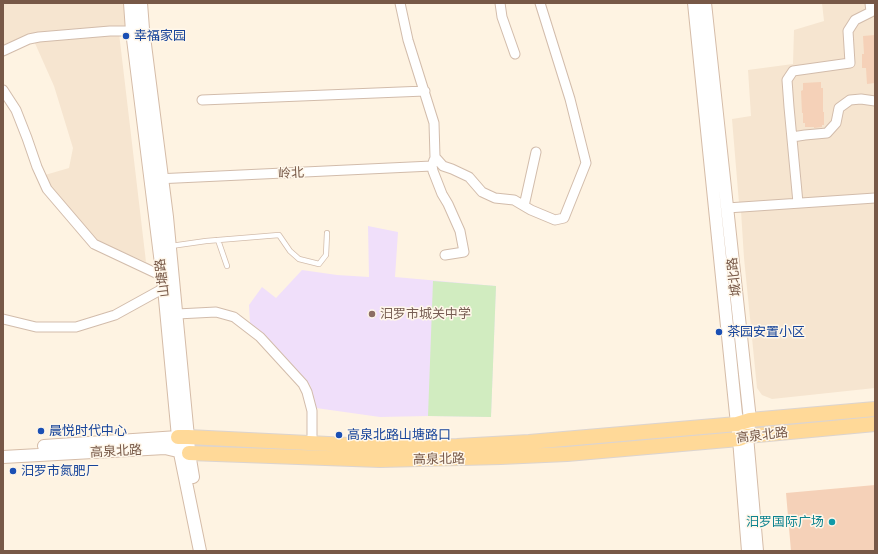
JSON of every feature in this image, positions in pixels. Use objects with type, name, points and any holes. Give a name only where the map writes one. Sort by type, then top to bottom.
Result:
[{"type":"main road","name":"山塘路","points":[[130,3],[132,31],[183,444],[207,551]]},
{"type":"main road","name":"山塘路","points":[[141,3],[143,29],[163,180],[177,314],[183,444],[180,453],[200,551]]},
{"type":"main road","name":"城北路","points":[[694,3],[743,422]]},
{"type":"main road","name":"城北路","points":[[706,3],[727,208],[743,422],[748,551]]},
{"type":"main road","name":"高泉北路","points":[[3,449],[183,444],[312,443],[389,446],[457,446],[529,442],[875,409]]},
{"type":"main road","name":"高泉北路","points":[[3,457],[165,448],[183,444],[380,460],[501,457],[567,454],[875,424]]},
{"type":"main road","name":"城北路","points":[[743,437],[757,551]]},
{"type":"street","points":[[400,3],[408,40],[434,123],[433,172],[435,180],[460,231],[464,252],[445,255]]},
{"type":"street","points":[[500,3],[502,17],[515,54]]},
{"type":"street","points":[[434,162],[469,177],[482,192],[495,198],[514,200],[531,210],[555,220],[564,218],[586,163],[570,99],[540,3]]},
{"type":"street","points":[[798,203],[787,80],[793,71],[850,63],[848,31],[855,20],[872,10]]},
{"type":"street","points":[[3,51],[29,39],[39,37],[110,30],[132,31]]},
{"type":"street","points":[[3,90],[16,110],[47,190],[94,244],[163,282],[115,315],[76,327],[36,327],[3,320]]},
{"type":"street","points":[[202,100],[425,91]]},
{"type":"street","points":[[792,137],[827,133],[836,123],[839,108],[850,100],[861,99],[875,102]]},
{"type":"street","points":[[524,206],[536,152]]},
{"type":"street","name":"岭北","points":[[150,179],[163,180],[434,162]]},
{"type":"street","points":[[727,208],[875,198]]},
{"type":"street","points":[[177,314],[216,312],[234,317],[260,337],[303,384],[307,392],[312,411],[312,443]]},
{"type":"lane","points":[[170,246],[279,235],[299,259],[319,264],[326,256],[327,233]]},
{"type":"lane","points":[[218,240],[226,266]]},
{"type":"shaded area","name":"幸福家园","points":[[3,3],[125,3],[126,26],[33,33],[3,46]]},
{"type":"shaded area","points":[[822,3],[875,3],[875,388],[772,399],[762,395],[757,388],[732,119],[751,116],[748,70],[793,64],[794,30],[824,21]]},
{"type":"shaded area","name":"幸福家园","points":[[119,33],[146,262],[93,239],[53,190],[45,175],[69,168],[73,148],[54,86],[34,41]]},
{"type":"shaded area","name":"汨罗市城关中学","points":[[368,226],[398,232],[395,277],[496,286],[491,417],[380,417],[316,408],[310,385],[260,331],[253,327],[250,323],[249,305],[262,287],[276,298],[302,270],[337,275],[369,277]]},
{"type":"green space","points":[[433,281],[496,286],[491,417],[428,416]]},
{"type":"building","points":[[875,35],[875,83],[867,84],[866,68],[862,68],[862,54],[864,54],[863,36]]},
{"type":"building","points":[[821,82],[821,88],[823,88],[824,125],[822,125],[822,127],[814,128],[805,127],[805,123],[803,123],[801,91],[803,90],[803,83]]},
{"type":"building","name":"汨罗国际广场","points":[[875,485],[875,551],[791,551],[786,493]]},
{"type":"place","name":"幸福家园","points":[[126,36]]},
{"type":"place","name":"汨罗市城关中学","points":[[372,314]]},
{"type":"place","name":"茶园安置小区","points":[[719,332]]},
{"type":"place","name":"晨悦时代中心","points":[[41,431]]},
{"type":"place","name":"高泉北路山塘路口","points":[[339,435]]},
{"type":"place","name":"汨罗市氮肥厂","points":[[13,471]]},
{"type":"place","name":"汨罗国际广场","points":[[832,522]]}]
